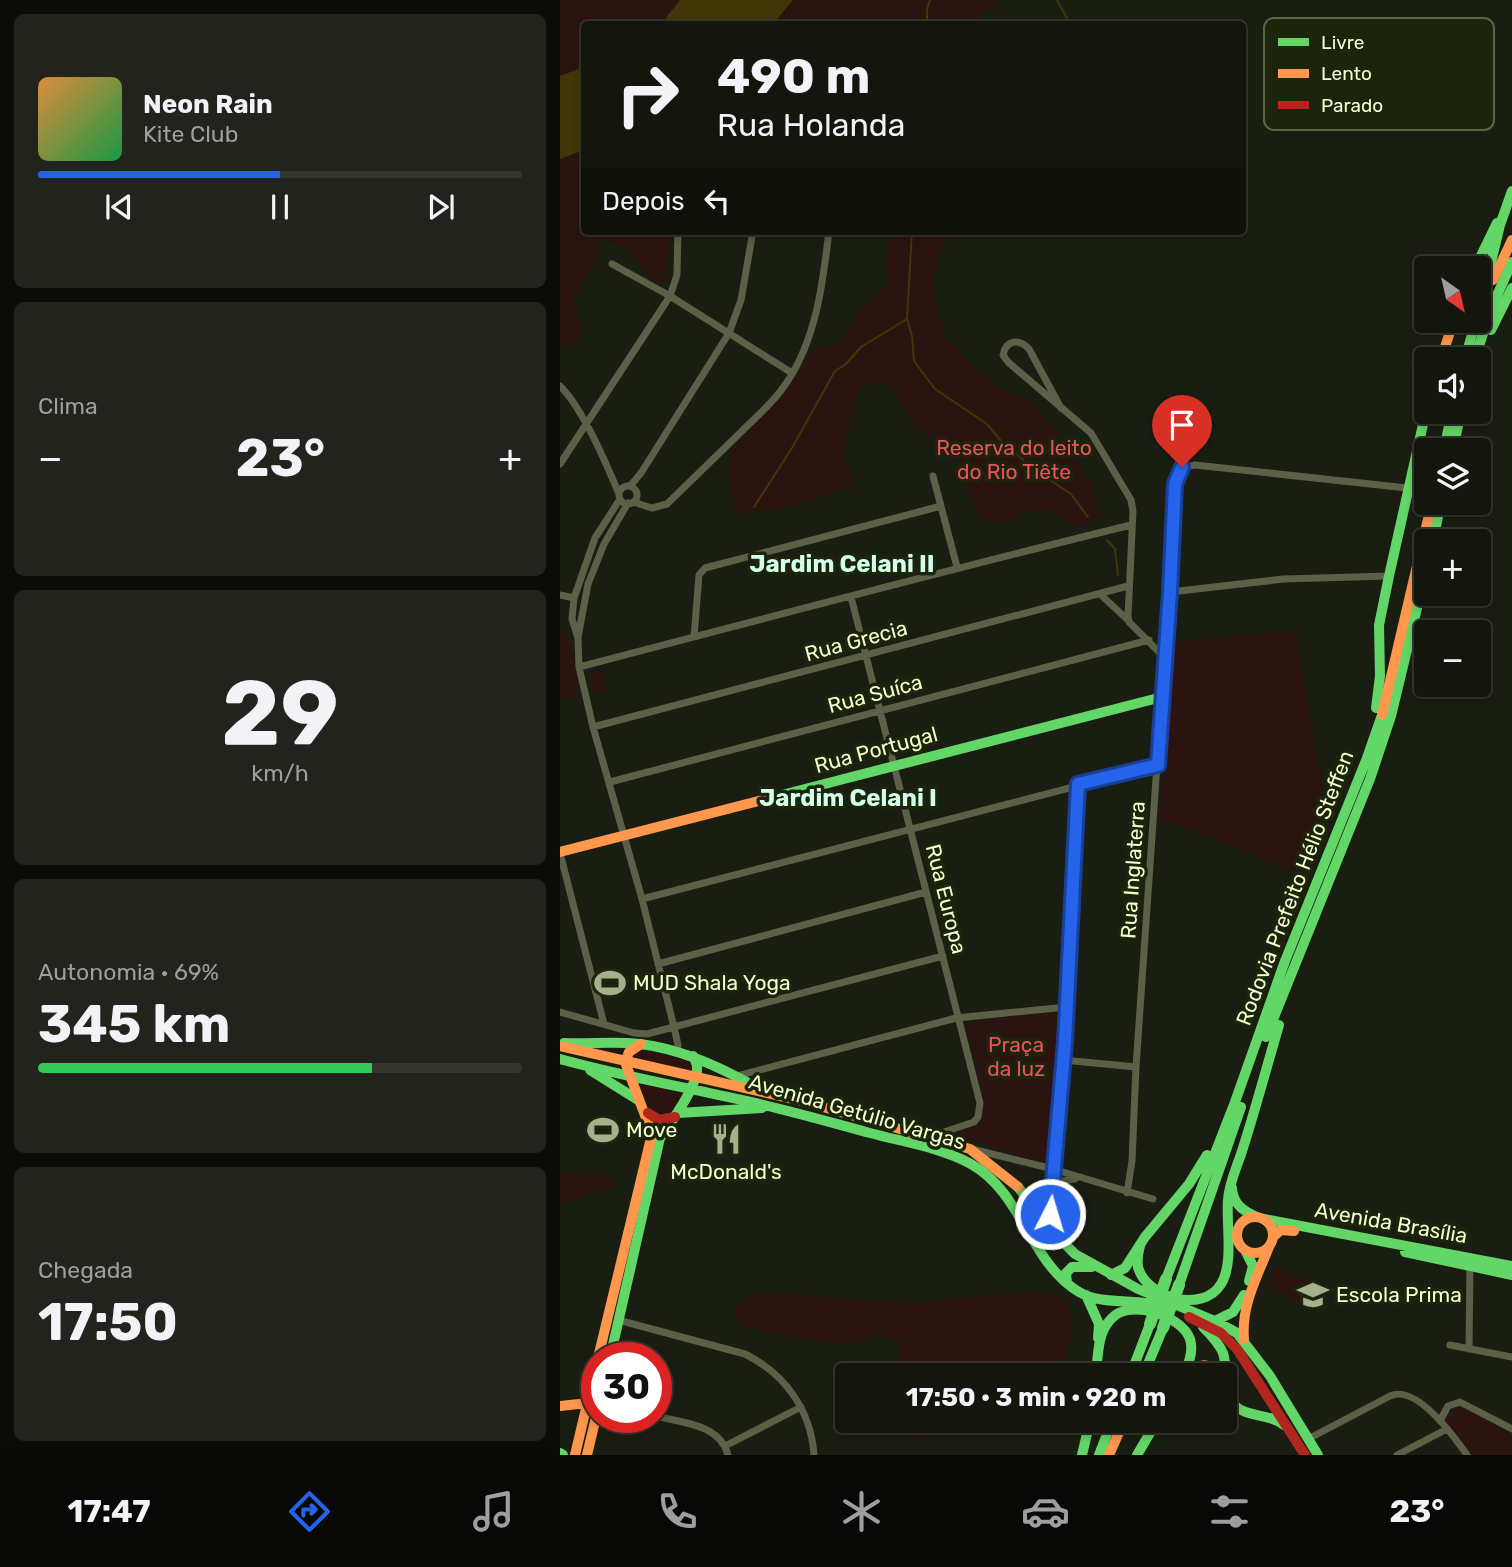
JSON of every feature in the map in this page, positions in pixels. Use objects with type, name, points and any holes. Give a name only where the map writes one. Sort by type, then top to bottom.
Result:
[{"type":"main road","points":[[1481,256],[1509,198]]},
{"type":"main road","points":[[1491,267],[1509,198]]},
{"type":"main road","points":[[1491,286],[1512,240]]},
{"type":"main road","points":[[1480,347],[1490,311],[1512,262]]},
{"type":"main road","points":[[1482,347],[1512,288]]},
{"type":"main road","points":[[1367,758],[1379,690],[1379,625],[1423,424]]},
{"type":"main road","name":"Rodovia Prefeito Hélio Steffen","points":[[1135,1363],[1235,1102],[1285,961],[1367,758],[1383,711],[1400,645],[1429,515]]},
{"type":"main road","name":"Rodovia Prefeito Hélio Steffen","points":[[1148,1363],[1179,1285],[1251,1076],[1370,779],[1391,716],[1418,606]]},
{"type":"main road","name":"Rua Portugal","points":[[560,853],[1162,697]]},
{"type":"main road","points":[[1140,1245],[1138,1268],[1146,1282],[1154,1289],[1182,1300],[1208,1297],[1220,1286],[1226,1269],[1228,1199],[1233,1177],[1301,948]]},
{"type":"main road","points":[[560,1045],[641,1044],[677,1052],[693,1056],[737,1076],[767,1094]]},
{"type":"main road","points":[[641,1044],[629,1052],[625,1062],[638,1100],[648,1113],[659,1120],[677,1115],[774,1107]]},
{"type":"main road","name":"Avenida Getúlio Vargas","points":[[560,1045],[935,1151],[978,1168],[1003,1189],[1054,1271],[1086,1295]]},
{"type":"main road","points":[[613,1342],[660,1138],[677,1115],[692,1083],[697,1069],[693,1056]]},
{"type":"main road","name":"Avenida Getúlio Vargas","points":[[560,1059],[630,1076],[767,1094],[970,1149],[1008,1177],[1052,1231],[1075,1254],[1116,1278],[1215,1321],[1244,1340]]},
{"type":"main road","points":[[584,1066],[638,1100]]},
{"type":"main road","points":[[1116,1278],[1195,1176],[1235,1102]]},
{"type":"main road","points":[[601,1342],[652,1133],[648,1113]]},
{"type":"main road","points":[[978,1168],[990,1171],[1010,1189],[1023,1206],[1034,1207]]},
{"type":"main road","points":[[1233,1177],[1232,1194],[1236,1204],[1241,1210],[1260,1218],[1272,1230],[1271,1241],[1245,1311],[1242,1329],[1244,1340],[1318,1455]]},
{"type":"main road","points":[[1215,1321],[1232,1315],[1240,1305],[1252,1272],[1252,1260],[1238,1240],[1238,1229],[1245,1220],[1260,1218]]},
{"type":"main road","name":"Avenida Brasília","points":[[1260,1218],[1512,1266]]},
{"type":"main road","name":"Avenida Brasília","points":[[1271,1241],[1277,1232],[1287,1229],[1512,1275]]},
{"type":"main road","points":[[1245,1250],[1261,1252],[1271,1241]]},
{"type":"main road","points":[[1067,1283],[1066,1273],[1072,1267],[1077,1265],[1096,1268]]},
{"type":"main road","points":[[1097,1363],[1099,1324],[1086,1295],[1154,1303],[1198,1321],[1230,1341],[1305,1455]]},
{"type":"main road","points":[[1098,1363],[1103,1333],[1110,1319],[1125,1310],[1142,1308],[1178,1323],[1188,1333],[1191,1342],[1189,1363]]},
{"type":"main road","points":[[1198,1321],[1224,1355],[1224,1363]]},
{"type":"main road","points":[[1253,1411],[1261,1408],[1270,1399],[1274,1383]]},
{"type":"main road","points":[[562,1407],[581,1404]]},
{"type":"main road","points":[[1237,1407],[1277,1419],[1289,1430]]},
{"type":"main road","points":[[575,1455],[582,1433]]},
{"type":"main road","points":[[587,1455],[592,1433]]},
{"type":"main road","points":[[1082,1455],[1087,1433]]},
{"type":"main road","points":[[1098,1455],[1107,1433]]},
{"type":"main road","points":[[1109,1455],[1119,1433]]},
{"type":"main road","points":[[1138,1455],[1150,1433]]},
{"type":"street","points":[[560,464],[670,296],[677,275],[678,235]]},
{"type":"street","points":[[677,1052],[674,1027],[642,900],[593,727],[579,667],[578,638],[588,584],[604,544],[640,473],[729,333],[741,300],[752,235]]},
{"type":"street","points":[[560,386],[567,393],[611,474],[629,494],[652,508],[667,504],[770,404],[792,373],[816,315],[829,235]]},
{"type":"street","points":[[612,264],[670,296],[792,373]]},
{"type":"street","points":[[1061,408],[1023,342],[1009,344],[1003,355],[1008,362],[1061,408],[1091,433],[1130,500],[1133,511],[1127,611],[1129,622]]},
{"type":"street","points":[[1026,378],[1040,368]]},
{"type":"street","name":"Rua Inglaterra","points":[[1127,1193],[1132,1161],[1175,484],[1182,467],[1195,465],[1407,488]]},
{"type":"street","points":[[933,475],[957,567]]},
{"type":"street","points":[[578,638],[572,619],[574,598],[595,538],[629,494]]},
{"type":"street","points":[[694,637],[699,575],[705,568],[941,506]]},
{"type":"street","points":[[579,667],[957,567],[1131,525]]},
{"type":"street","points":[[1170,592],[1284,579],[1389,576]]},
{"type":"street","name":"Rua Grecia","points":[[593,727],[1128,586]]},
{"type":"street","points":[[560,594],[574,598]]},
{"type":"street","points":[[1101,595],[1165,657]]},
{"type":"street","name":"Rua Europa","points":[[851,597],[979,1103],[978,1117],[968,1126],[929,1137]]},
{"type":"street","name":"Rua Suíca","points":[[610,782],[1149,640]]},
{"type":"street","points":[[642,900],[1158,765]]},
{"type":"street","points":[[1052,1231],[1050,1214],[1067,1007],[1078,784]]},
{"type":"street","points":[[560,853],[604,1024]]},
{"type":"street","points":[[657,964],[926,892]]},
{"type":"street","points":[[560,1012],[641,1034],[943,956]]},
{"type":"street","points":[[737,1076],[957,1018],[1067,1007]]},
{"type":"street","points":[[1063,1060],[1136,1066]]},
{"type":"street","name":"Avenida Getúlio Vargas","points":[[970,1149],[1053,1169],[1153,1199]]},
{"type":"street","points":[[1034,1207],[1047,1198],[1052,1186],[1062,1181],[1083,1180]]},
{"type":"street","points":[[1469,1349],[1470,1265]]},
{"type":"street","points":[[618,1320],[745,1354],[764,1364],[780,1377],[801,1407],[811,1432],[814,1455]]},
{"type":"street","points":[[1450,1345],[1512,1357]]},
{"type":"street","points":[[1308,1439],[1396,1394],[1410,1396],[1440,1421],[1467,1455]]},
{"type":"street","points":[[1440,1421],[1448,1406],[1460,1402],[1512,1429]]},
{"type":"street","points":[[725,1446],[801,1407]]},
{"type":"street","points":[[672,1420],[716,1434],[729,1455]]},
{"type":"street","points":[[1397,1455],[1447,1429]]},
{"type":"green space","points":[[560,0],[680,0],[663,21],[581,21],[581,68],[560,76]]},
{"type":"green space","points":[[785,0],[996,0],[994,11],[983,10],[976,21],[767,21]]},
{"type":"green space","points":[[581,141],[581,235],[670,235],[665,281],[662,283],[647,275],[630,253],[603,238],[594,252],[595,261],[573,298],[584,329],[571,348],[560,342],[560,149]]},
{"type":"green space","name":"Reserva do leito do Rio Tiête","points":[[889,235],[957,235],[955,239],[944,243],[935,266],[933,293],[945,338],[976,370],[989,377],[997,387],[1029,401],[1055,428],[1092,486],[1101,514],[1095,520],[1078,528],[1076,524],[1064,521],[1047,509],[1025,511],[1000,523],[980,519],[968,484],[956,464],[960,461],[957,456],[918,426],[886,380],[860,387],[842,451],[854,478],[849,488],[824,494],[801,505],[739,515],[734,505],[728,469],[734,447],[802,368],[812,350],[839,343],[854,321],[856,313],[887,284]]},
{"type":"green space","points":[[560,631],[573,652],[579,680],[576,695],[560,700]]},
{"type":"green space","points":[[1296,632],[1324,800],[1300,874],[1160,819],[1170,642]]},
{"type":"green space","points":[[602,668],[607,691],[594,695],[590,675],[593,670]]},
{"type":"green space","name":"Praça da luz","points":[[1051,1012],[1059,1015],[1050,1158],[1042,1163],[977,1143],[964,1136],[949,1135],[975,1124],[982,1104],[980,1077],[966,1027],[968,1022]]},
{"type":"green space","points":[[639,1050],[691,1061],[694,1072],[631,1059]]},
{"type":"green space","points":[[645,1082],[682,1094],[673,1112],[665,1115],[654,1114],[639,1085],[647,1086]]},
{"type":"green space","points":[[560,1170],[581,1177],[607,1175],[619,1185],[596,1190],[568,1203],[560,1202]]},
{"type":"green space","points":[[1274,1268],[1310,1282],[1302,1302],[1266,1287]]},
{"type":"green space","points":[[1045,1291],[1067,1300],[1073,1330],[1063,1363],[898,1363],[897,1359],[903,1343],[876,1335],[853,1343],[825,1342],[742,1327],[735,1314],[737,1305],[757,1292],[921,1304]]},
{"type":"green space","points":[[1461,1404],[1510,1434],[1512,1455],[1470,1455],[1443,1420]]},
{"type":"green space","points":[[903,1433],[929,1433],[929,1441]]},
{"type":"shaded area","points":[[680,0],[793,0],[776,21],[663,21]]},
{"type":"shaded area","points":[[581,68],[581,151],[560,159],[560,76]]},
{"type":"waterway","points":[[927,21],[930,0]]},
{"type":"waterway","points":[[1057,0],[1068,21]]},
{"type":"waterway","points":[[912,235],[907,319],[912,336],[914,361],[935,389],[987,424],[1002,442],[1039,473],[1071,494],[1088,517]]},
{"type":"waterway","points":[[754,507],[792,448],[835,371],[846,364],[861,347],[907,319]]},
{"type":"waterway","points":[[1107,540],[1115,549],[1118,575]]},
{"type":"traffic: fast","points":[[1491,262],[1512,191]]},
{"type":"traffic: fast","points":[[1481,256],[1497,223]]},
{"type":"traffic: fast","points":[[1479,347],[1490,311],[1512,262]]},
{"type":"traffic: fast","points":[[1491,330],[1512,288]]},
{"type":"traffic: fast","points":[[1468,347],[1472,333]]},
{"type":"traffic: fast","points":[[1389,576],[1423,424]]},
{"type":"traffic: fast","points":[[1446,438],[1449,424]]},
{"type":"traffic: fast","points":[[1455,438],[1458,424]]},
{"type":"traffic: fast","points":[[1435,529],[1438,515]]},
{"type":"traffic: fast","points":[[1376,708],[1380,676],[1379,625],[1389,576]]},
{"type":"traffic: fast","points":[[1266,1037],[1370,779],[1391,716],[1418,606]]},
{"type":"traffic: fast","points":[[774,797],[1162,697]]},
{"type":"traffic: fast","points":[[1166,1279],[1235,1102],[1285,961],[1382,715]]},
{"type":"traffic: fast","points":[[1140,1246],[1138,1267],[1143,1278],[1163,1294],[1189,1300],[1202,1298],[1213,1293],[1221,1284],[1227,1266],[1230,1187],[1279,1025]]},
{"type":"traffic: fast","points":[[564,1043],[631,1043],[656,1046],[715,1066],[757,1088]]},
{"type":"traffic: fast","points":[[614,1342],[660,1138],[683,1104],[693,1083],[697,1067],[693,1056]]},
{"type":"traffic: fast","points":[[560,1059],[777,1108],[947,1153],[971,1164],[989,1177],[1015,1209],[1048,1263],[1062,1279],[1079,1292],[1098,1299],[1162,1306]]},
{"type":"traffic: fast","points":[[590,1070],[638,1100]]},
{"type":"traffic: fast","points":[[1179,1285],[1241,1107]]},
{"type":"traffic: fast","points":[[678,1113],[762,1108]]},
{"type":"traffic: fast","points":[[1111,1275],[1125,1268],[1145,1237],[1189,1184],[1207,1155]]},
{"type":"traffic: fast","points":[[1018,1187],[1052,1231],[1075,1254],[1138,1289],[1237,1333],[1270,1376],[1318,1455]]},
{"type":"traffic: fast","points":[[1232,1188],[1234,1198],[1240,1206],[1257,1217]]},
{"type":"traffic: fast","points":[[1264,1219],[1512,1266]]},
{"type":"traffic: fast","points":[[1245,1250],[1253,1266],[1249,1281]]},
{"type":"traffic: fast","points":[[1405,1252],[1512,1275]]},
{"type":"traffic: fast","points":[[1067,1283],[1066,1273],[1072,1267],[1092,1267]]},
{"type":"traffic: fast","points":[[1150,1324],[1166,1279]]},
{"type":"traffic: fast","points":[[1163,1328],[1179,1285]]},
{"type":"traffic: fast","points":[[1086,1295],[1099,1324],[1098,1338]]},
{"type":"traffic: fast","points":[[1215,1321],[1233,1312],[1244,1295]]},
{"type":"traffic: fast","points":[[1097,1363],[1099,1346],[1106,1325],[1119,1313],[1130,1310],[1154,1312],[1185,1330],[1191,1349],[1188,1363]]},
{"type":"traffic: fast","points":[[1135,1363],[1150,1324]]},
{"type":"traffic: fast","points":[[1203,1327],[1223,1353],[1227,1393],[1234,1405],[1245,1412],[1284,1425]]},
{"type":"traffic: fast","points":[[1148,1363],[1163,1328]]},
{"type":"traffic: fast","points":[[1082,1455],[1087,1433]]},
{"type":"traffic: fast","points":[[1099,1455],[1107,1433]]},
{"type":"traffic: fast","points":[[1137,1455],[1150,1433]]},
{"type":"traffic: slow","points":[[1493,280],[1512,240]]},
{"type":"traffic: slow","points":[[1445,347],[1450,333]]},
{"type":"traffic: slow","points":[[1382,715],[1429,515]]},
{"type":"traffic: slow","points":[[560,852],[774,797]]},
{"type":"traffic: slow","points":[[602,1342],[652,1134],[625,1062],[629,1052],[641,1044]]},
{"type":"traffic: slow","points":[[560,1046],[802,1101],[970,1149],[1018,1187]]},
{"type":"traffic: slow","points":[[1255,1217],[1268,1222],[1273,1235],[1268,1248],[1255,1253],[1242,1248],[1237,1235],[1242,1222],[1255,1217]]},
{"type":"traffic: slow","points":[[1273,1237],[1281,1230],[1294,1231]]},
{"type":"traffic: slow","points":[[1244,1339],[1247,1303],[1269,1247]]},
{"type":"traffic: slow","points":[[560,1406],[581,1404]]},
{"type":"traffic: slow","points":[[575,1455],[581,1430]]},
{"type":"traffic: slow","points":[[587,1455],[592,1433]]},
{"type":"traffic: slow","points":[[1109,1455],[1119,1433]]},
{"type":"traffic: jam","points":[[648,1113],[659,1120],[675,1117]]},
{"type":"traffic: jam","points":[[1189,1317],[1221,1333],[1237,1349],[1305,1455]]},
{"type":"place","name":"MUD Shala Yoga","points":[[610,983]]},
{"type":"place","name":"Move","points":[[603,1130]]},
{"type":"place","name":"McDonald's","points":[[726,1139]]},
{"type":"place","name":"Escola Prima","points":[[1313,1295]]},
{"type":"district","name":"Jardim Celani II","points":[[842,564]]},
{"type":"district","name":"Jardim Celani I","points":[[848,798]]},
{"type":"route","points":[[1050,1214],[1065,1042],[1078,784],[1158,765],[1175,484],[1182,467]]}]
